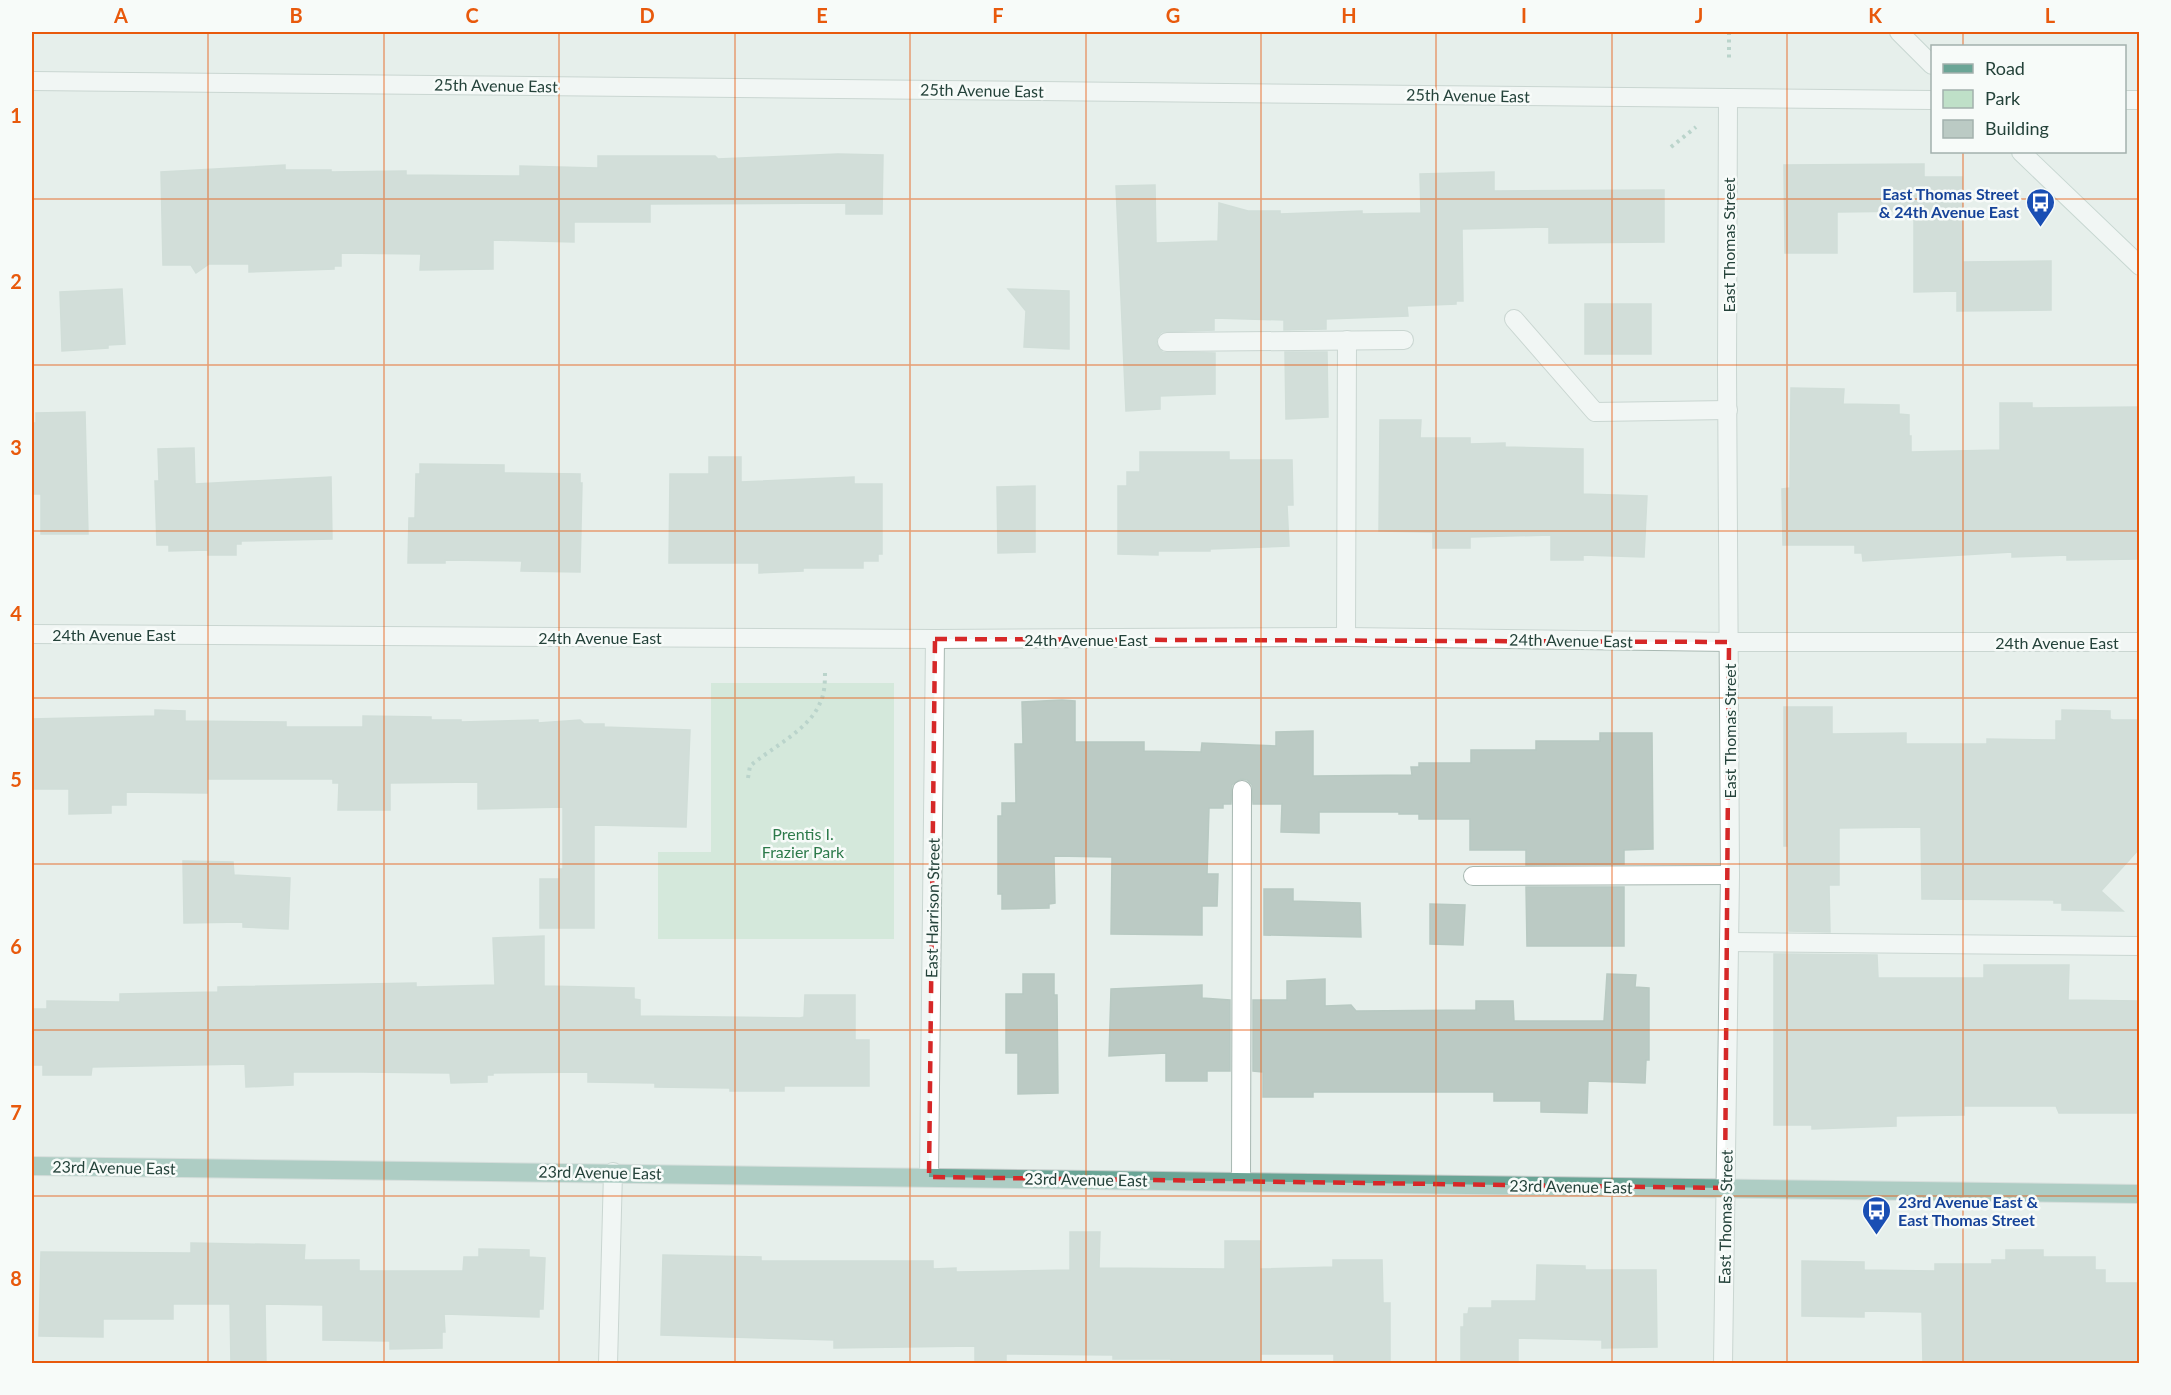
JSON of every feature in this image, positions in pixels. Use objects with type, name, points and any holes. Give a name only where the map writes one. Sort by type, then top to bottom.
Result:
[{"type":"main road","name":"23rd Avenue East","points":[[32,1166],[2139,1194]]},
{"type":"street","points":[[1899,32],[1931,64]]},
{"type":"street","name":"25th Avenue East","points":[[32,81],[1931,100]]},
{"type":"street","name":"East Thomas Street","points":[[1723,1364],[1730,875],[1728,98]]},
{"type":"street","points":[[2022,153],[2139,266]]},
{"type":"street","points":[[1514,319],[1595,412],[1728,410]]},
{"type":"street","points":[[1346,638],[1347,340]]},
{"type":"street","points":[[1167,342],[1404,340]]},
{"type":"street","name":"24th Avenue East","points":[[32,634],[2139,642]]},
{"type":"street","name":"East Harrison Street","points":[[929,1177],[935,639]]},
{"type":"street","points":[[1241,1181],[1242,790]]},
{"type":"street","points":[[1473,876],[1730,875]]},
{"type":"street","points":[[1729,942],[2139,946]]},
{"type":"street","points":[[608,1364],[613,1172]]},
{"type":"path","points":[[1729,32],[1729,58]]},
{"type":"path","points":[[1671,147],[1697,126]]},
{"type":"path","points":[[748,778],[750,766],[812,717],[820,704],[825,670]]},
{"type":"highlighted area","points":[[935,639],[1729,642],[1725,1188],[929,1177]]},
{"type":"green space","name":"Prentis I. Frazier Park","points":[[711,683],[894,683],[894,939],[658,939],[658,852],[711,852]]},
{"type":"building","points":[[838,154],[883,155],[882,214],[846,214],[846,203],[650,204],[650,222],[574,222],[574,242],[493,240],[493,269],[420,270],[421,254],[341,253],[341,266],[334,266],[334,269],[249,272],[249,264],[209,264],[196,273],[191,265],[163,265],[161,172],[285,165],[285,170],[406,171],[406,175],[520,176],[520,166],[598,168],[598,156],[715,156],[718,159]]},
{"type":"building","points":[[1924,164],[1924,177],[1962,177],[1963,262],[2051,261],[2051,310],[1957,311],[1957,291],[1914,292],[1914,211],[1837,212],[1837,253],[1785,253],[1784,165]]},
{"type":"building","points":[[1494,172],[1494,191],[1664,190],[1664,242],[1549,243],[1549,227],[1462,229],[1463,301],[1456,301],[1456,304],[1407,306],[1408,316],[1326,319],[1326,329],[1284,330],[1284,320],[1214,318],[1214,330],[1162,332],[1156,343],[1162,352],[1215,353],[1215,394],[1160,396],[1160,409],[1126,411],[1116,186],[1155,185],[1156,243],[1218,241],[1219,203],[1248,211],[1280,211],[1280,214],[1362,211],[1362,214],[1421,213],[1420,174]]},
{"type":"building","points":[[122,289],[125,344],[108,345],[108,348],[62,351],[60,292]]},
{"type":"building","points":[[1008,289],[1069,291],[1069,349],[1024,347],[1026,311]]},
{"type":"building","points":[[1585,304],[1651,304],[1651,354],[1585,354]]},
{"type":"building","points":[[1285,352],[1327,352],[1328,417],[1286,419]]},
{"type":"building","points":[[1791,388],[1844,389],[1843,404],[1899,405],[1899,414],[1909,415],[1911,452],[2000,450],[2000,403],[2032,403],[2032,408],[2139,407],[2139,559],[2067,560],[2067,555],[2012,557],[2012,552],[1863,561],[1862,553],[1855,553],[1855,545],[1783,545],[1782,489],[1790,488]]},
{"type":"building","points":[[85,412],[88,534],[41,534],[41,494],[34,494],[33,423],[36,423],[36,413]]},
{"type":"building","points":[[1380,420],[1421,420],[1420,438],[1470,438],[1470,444],[1505,443],[1505,447],[1583,449],[1583,494],[1647,496],[1644,557],[1583,555],[1583,560],[1551,560],[1551,535],[1470,537],[1470,548],[1433,548],[1433,532],[1379,531]]},
{"type":"building","points":[[194,448],[195,484],[331,477],[332,539],[241,541],[241,544],[236,544],[236,555],[208,555],[208,550],[169,551],[169,545],[157,545],[155,481],[159,481],[158,449]]},
{"type":"building","points":[[1140,452],[1229,452],[1229,460],[1292,460],[1293,505],[1287,505],[1289,546],[1210,549],[1210,551],[1158,551],[1158,555],[1118,554],[1118,486],[1127,486],[1127,472],[1140,472]]},
{"type":"building","points":[[709,457],[741,457],[741,482],[854,477],[854,484],[882,484],[882,554],[878,554],[878,561],[863,561],[863,568],[803,568],[803,571],[759,573],[759,563],[669,563],[670,474],[709,474]]},
{"type":"building","points":[[420,464],[504,465],[504,473],[580,474],[580,483],[582,483],[580,572],[521,571],[522,561],[445,560],[445,563],[408,563],[409,518],[415,518],[416,474],[420,474]]},
{"type":"building","points":[[1035,486],[1035,552],[998,553],[997,487]]},
{"type":"building","points":[[1075,701],[1075,742],[1144,742],[1144,751],[1201,752],[1202,743],[1276,746],[1276,732],[1313,731],[1313,776],[1412,775],[1411,767],[1419,767],[1419,763],[1471,763],[1471,750],[1536,750],[1536,741],[1600,741],[1600,733],[1652,733],[1653,849],[1624,850],[1624,864],[1526,865],[1526,850],[1470,850],[1470,819],[1419,819],[1419,814],[1399,814],[1399,812],[1319,812],[1319,833],[1281,832],[1282,804],[1253,804],[1252,785],[1247,780],[1241,779],[1232,785],[1231,804],[1223,804],[1223,808],[1209,808],[1207,874],[1218,874],[1217,906],[1202,906],[1202,935],[1111,934],[1112,857],[1054,856],[1055,903],[1049,904],[1049,908],[1002,909],[1002,894],[998,894],[998,816],[1002,816],[1002,803],[1016,803],[1015,744],[1023,744],[1022,702]]},
{"type":"building","points":[[1784,707],[1832,707],[1832,734],[1906,733],[1906,744],[1987,744],[1987,739],[2056,740],[2056,721],[2062,721],[2062,710],[2110,711],[2110,719],[2113,720],[2139,720],[2139,849],[2101,891],[2123,911],[2062,910],[2062,903],[2054,903],[2054,900],[1922,899],[1921,827],[1839,828],[1839,885],[1829,885],[1830,932],[1789,931],[1788,846],[1784,846]]},
{"type":"building","points":[[155,710],[185,711],[185,721],[286,722],[286,727],[363,727],[363,716],[431,717],[431,720],[461,720],[461,722],[538,720],[538,723],[580,720],[584,724],[604,724],[604,727],[690,730],[686,827],[594,825],[594,928],[540,928],[540,879],[559,879],[559,869],[563,869],[563,807],[478,809],[478,782],[390,783],[390,810],[338,810],[339,783],[333,783],[333,779],[207,779],[207,793],[126,792],[126,805],[111,805],[111,813],[69,814],[69,789],[32,789],[32,719],[155,716]]},
{"type":"building","points":[[183,861],[233,862],[234,875],[290,878],[288,929],[243,927],[243,922],[184,923]]},
{"type":"building","points":[[1526,887],[1624,887],[1624,946],[1527,946]]},
{"type":"building","points":[[1264,889],[1293,889],[1293,901],[1360,903],[1361,937],[1264,935]]},
{"type":"building","points":[[1430,904],[1465,905],[1463,945],[1430,944]]},
{"type":"building","points":[[544,936],[544,986],[634,988],[634,999],[640,1000],[640,1016],[800,1018],[804,1017],[805,995],[855,995],[855,1040],[869,1040],[869,1086],[784,1086],[784,1091],[730,1091],[730,1088],[655,1087],[655,1083],[588,1082],[588,1072],[493,1073],[493,1075],[487,1075],[487,1082],[451,1083],[450,1073],[293,1072],[293,1085],[246,1087],[245,1064],[92,1067],[91,1075],[43,1075],[43,1065],[32,1065],[32,1009],[47,1009],[47,1001],[120,1002],[120,994],[218,992],[218,987],[416,983],[416,987],[495,985],[493,938]]},
{"type":"building","points":[[1774,954],[1877,955],[1878,978],[1984,978],[1984,965],[2069,965],[2068,1000],[2139,1001],[2139,1113],[2059,1113],[2056,1106],[1964,1106],[1964,1115],[1896,1116],[1896,1126],[1812,1129],[1812,1125],[1774,1125]]},
{"type":"building","points":[[1023,974],[1054,974],[1054,995],[1057,995],[1058,1093],[1018,1094],[1018,1053],[1006,1053],[1006,994],[1023,994]]},
{"type":"building","points":[[1607,974],[1636,975],[1635,987],[1649,988],[1649,1060],[1646,1060],[1645,1083],[1588,1081],[1587,1113],[1541,1112],[1541,1101],[1494,1101],[1494,1092],[1313,1092],[1313,1097],[1263,1097],[1263,1072],[1253,1071],[1253,1000],[1287,1000],[1287,981],[1325,979],[1325,1006],[1351,1005],[1356,1011],[1476,1010],[1476,1001],[1513,1001],[1514,1021],[1604,1021]]},
{"type":"building","points":[[1202,985],[1202,998],[1230,1000],[1230,1071],[1207,1071],[1207,1081],[1166,1081],[1166,1053],[1109,1056],[1111,989]]},
{"type":"building","points":[[1070,1232],[1100,1232],[1099,1268],[1225,1269],[1225,1241],[1260,1241],[1260,1269],[1333,1267],[1333,1260],[1382,1260],[1383,1303],[1390,1303],[1390,1364],[1334,1362],[1334,1354],[1261,1354],[1261,1364],[1171,1364],[1171,1359],[1113,1359],[1113,1355],[1006,1354],[1006,1363],[975,1363],[975,1346],[834,1348],[834,1340],[661,1335],[663,1255],[761,1257],[761,1261],[933,1261],[933,1269],[956,1268],[956,1272],[1070,1270]]},
{"type":"building","points":[[191,1243],[305,1245],[304,1260],[359,1260],[359,1271],[463,1271],[464,1257],[479,1257],[479,1249],[529,1250],[529,1257],[545,1258],[543,1309],[539,1309],[539,1317],[444,1314],[445,1332],[442,1332],[442,1348],[390,1349],[390,1341],[323,1340],[323,1305],[265,1304],[266,1364],[231,1364],[230,1304],[173,1304],[173,1319],[103,1319],[103,1337],[39,1336],[41,1252],[191,1253]]},
{"type":"building","points":[[2006,1250],[2043,1250],[2043,1257],[2095,1257],[2095,1270],[2105,1270],[2105,1283],[2139,1283],[2139,1364],[1923,1364],[1922,1312],[1864,1311],[1864,1317],[1802,1316],[1802,1261],[1864,1262],[1864,1270],[1935,1271],[1935,1264],[1992,1264],[1992,1260],[2006,1260]]},
{"type":"building","points":[[1537,1265],[1585,1266],[1585,1270],[1656,1270],[1657,1347],[1602,1348],[1602,1340],[1518,1338],[1518,1364],[1461,1364],[1461,1327],[1464,1327],[1464,1314],[1468,1314],[1469,1308],[1492,1308],[1492,1301],[1536,1301]]},
{"type":"place","name":"East Thomas Street & 24th Avenue East","points":[[2040,228]]},
{"type":"place","name":"23rd Avenue East & East Thomas Street","points":[[1877,1236]]}]
